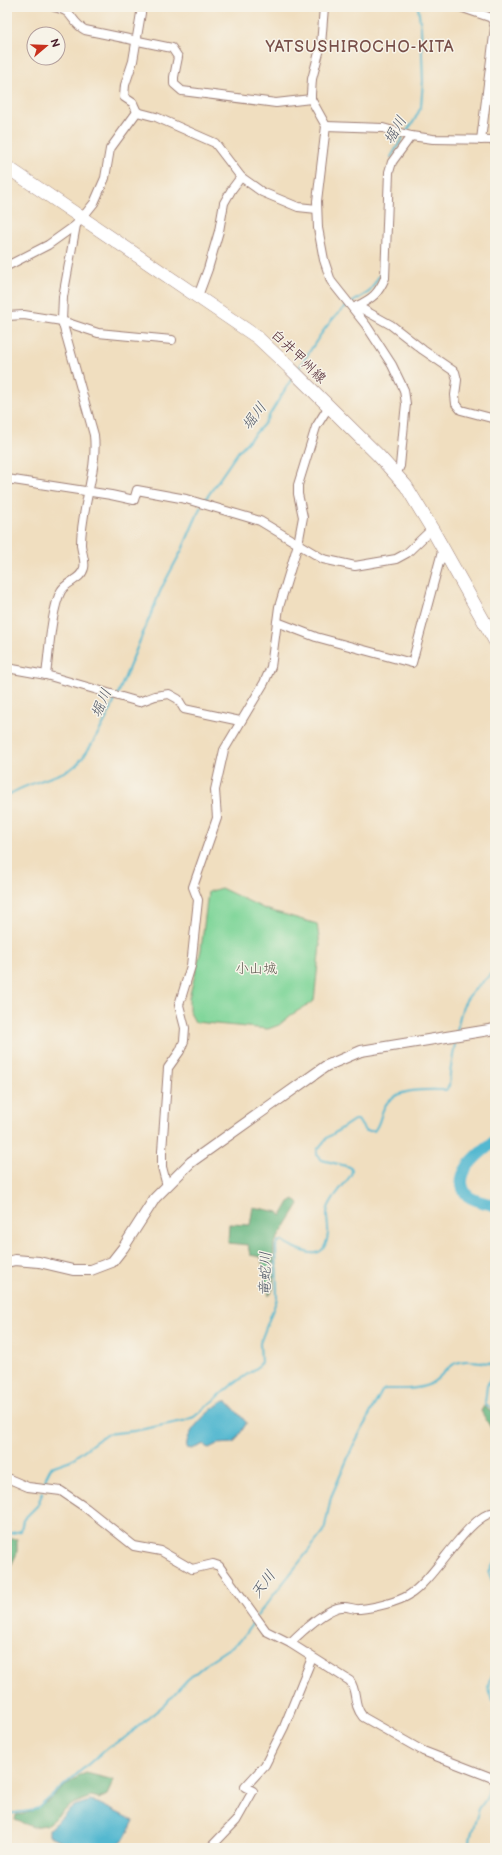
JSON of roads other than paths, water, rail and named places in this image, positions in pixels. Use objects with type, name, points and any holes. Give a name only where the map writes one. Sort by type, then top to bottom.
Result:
[{"type":"main road","name":"白井甲州線","points":[[7,167],[79,221],[198,296],[257,337],[295,372],[396,475],[418,505],[495,641]]},
{"type":"street","points":[[54,7],[68,12],[78,26],[85,30],[172,48],[178,57],[174,84],[182,92],[276,103],[311,100]]},
{"type":"street","points":[[137,112],[133,103],[124,97],[138,41],[142,7]]},
{"type":"street","points":[[324,7],[321,45],[312,79],[311,100],[326,126],[317,209],[318,228],[328,273],[331,280],[346,300],[355,307],[391,325],[423,350],[455,372],[457,380],[455,395],[456,404],[461,410],[495,419]]},
{"type":"street","points":[[460,7],[484,10],[494,19],[495,27],[481,140]]},
{"type":"street","points":[[137,112],[156,117],[215,143],[241,177],[262,192],[298,207],[317,209]]},
{"type":"street","points":[[7,266],[48,244],[79,221],[94,203],[106,178],[110,149],[137,112]]},
{"type":"street","points":[[326,126],[383,128],[409,136],[433,139],[495,140]]},
{"type":"street","points":[[355,307],[373,298],[380,290],[385,278],[389,172],[392,162],[409,136]]},
{"type":"street","points":[[198,296],[208,269],[219,231],[224,203],[241,177]]},
{"type":"street","points":[[46,675],[52,626],[60,593],[65,585],[79,576],[84,567],[81,544],[88,493],[96,451],[94,435],[62,321],[63,297],[79,221]]},
{"type":"street","points":[[355,307],[392,365],[404,390],[405,413],[400,466],[396,475]]},
{"type":"street","points":[[7,316],[24,315],[62,321],[98,333],[172,340]]},
{"type":"street","points":[[167,1186],[162,1167],[162,1151],[168,1068],[180,1051],[184,1042],[185,1028],[179,1005],[192,959],[198,900],[193,887],[217,818],[215,790],[224,750],[264,683],[271,667],[279,607],[298,544],[303,517],[298,494],[298,485],[316,427],[329,406]]},
{"type":"street","points":[[7,479],[134,500],[137,490],[202,504],[260,521],[323,558],[355,566],[396,559],[407,553],[432,529]]},
{"type":"street","points":[[277,622],[316,637],[412,663],[443,548]]},
{"type":"street","points":[[7,668],[46,675],[140,702],[155,696],[169,694],[178,699],[184,709],[240,722]]},
{"type":"street","points":[[7,1262],[16,1260],[39,1262],[73,1270],[91,1270],[112,1262],[123,1248],[155,1198],[197,1158],[326,1066],[361,1051],[495,1029]]},
{"type":"street","points":[[7,1478],[28,1487],[61,1491],[86,1508],[134,1546],[161,1551],[192,1569],[213,1564],[219,1566],[266,1631],[290,1643],[350,1681],[354,1687],[354,1700],[358,1711],[363,1717],[423,1751],[495,1779]]},
{"type":"street","points":[[290,1643],[301,1632],[332,1609],[342,1607],[359,1609],[399,1600],[410,1595],[477,1520],[489,1512],[495,1512]]},
{"type":"street","points":[[210,1848],[236,1821],[253,1791],[245,1787],[265,1765],[284,1727],[312,1658]]},
{"type":"water","points":[[224,1401],[227,1401],[246,1422],[234,1443],[217,1444],[209,1448],[204,1444],[192,1449],[187,1448],[189,1435],[194,1428],[212,1409]]},
{"type":"water","points":[[90,1801],[98,1803],[134,1821],[124,1839],[114,1847],[70,1848],[62,1841],[49,1836],[49,1829],[74,1806]]},
{"type":"waterway","name":"堀川","points":[[406,132],[414,121],[421,107],[423,81],[421,28],[418,7]]},
{"type":"waterway","name":"堀川","points":[[391,157],[403,137]]},
{"type":"waterway","name":"堀川","points":[[351,303],[369,292],[381,273],[382,263]]},
{"type":"waterway","name":"堀川","points":[[298,369],[326,327],[340,311],[348,305]]},
{"type":"waterway","name":"堀川","points":[[203,503],[238,452],[264,424],[292,378]]},
{"type":"waterway","name":"堀川","points":[[118,694],[162,587],[182,550],[201,506]]},
{"type":"waterway","name":"堀川","points":[[7,796],[23,787],[64,772],[78,763],[97,736],[116,698]]},
{"type":"waterway","name":"竜蛇川","points":[[457,1032],[459,1020],[468,997],[495,971]]},
{"type":"waterway","name":"竜蛇川","points":[[44,1488],[46,1477],[51,1467],[71,1460],[106,1434],[134,1431],[183,1421],[194,1417],[233,1384],[258,1367],[261,1362],[260,1343],[277,1299],[276,1246],[278,1242],[282,1241],[311,1253],[317,1253],[322,1250],[326,1243],[328,1233],[328,1208],[335,1195],[351,1175],[352,1170],[350,1167],[322,1160],[317,1155],[317,1150],[327,1138],[354,1120],[358,1120],[365,1131],[374,1131],[378,1125],[385,1106],[396,1095],[421,1090],[446,1090],[449,1086],[456,1038]]},
{"type":"waterway","name":"天川","points":[[495,1141],[482,1151],[469,1165],[464,1172],[462,1180],[463,1188],[468,1196],[495,1206]]},
{"type":"waterway","name":"天川","points":[[257,1616],[324,1531],[331,1497],[353,1446],[382,1391],[385,1389],[423,1387],[436,1380],[457,1362],[476,1361],[495,1364]]},
{"type":"waterway","points":[[495,1367],[487,1386],[485,1403],[495,1412]]},
{"type":"waterway","name":"竜蛇川","points":[[7,1534],[21,1531],[23,1520],[37,1506],[43,1492]]},
{"type":"waterway","points":[[495,1561],[489,1573],[495,1588]]},
{"type":"waterway","name":"天川","points":[[7,1814],[30,1811],[38,1808],[108,1747],[122,1740],[164,1705],[187,1680],[211,1660],[240,1641],[255,1620]]},
{"type":"waterway","points":[[495,1670],[490,1678],[488,1686],[488,1690],[495,1702]]},
{"type":"waterway","points":[[469,1848],[471,1835],[479,1809],[486,1799],[490,1779]]},
{"type":"district","name":"YATSUSHIROCHO-KITA","points":[[360,46]]},
{"type":"park label","name":"小山城","points":[[256,968]]}]
